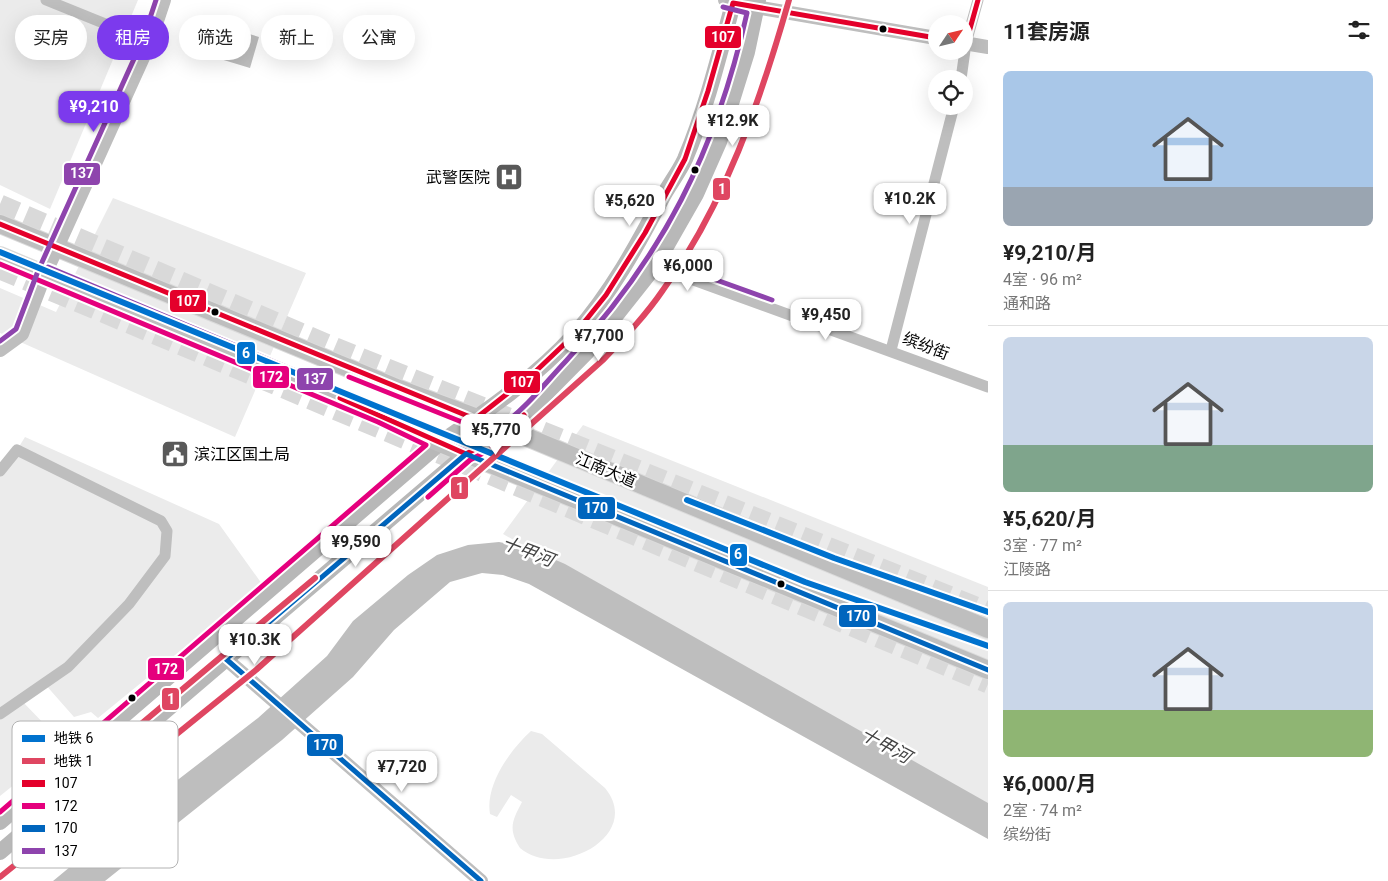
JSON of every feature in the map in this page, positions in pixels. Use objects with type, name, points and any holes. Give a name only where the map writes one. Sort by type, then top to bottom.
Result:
[{"type":"main road","points":[[117,721],[440,443],[475,419],[536,371],[574,335],[606,296],[646,233],[685,159],[708,91],[731,1]]},
{"type":"main road","points":[[154,721],[466,454],[510,430],[586,353],[655,266],[696,194],[719,142],[747,52],[757,4]]},
{"type":"main road","name":"江南大道","points":[[0,224],[475,419],[510,430],[988,628]]},
{"type":"main road","points":[[0,256],[380,415],[466,454],[988,670]]},
{"type":"main road","points":[[0,822],[12,812]]},
{"type":"main road","points":[[0,852],[12,842]]},
{"type":"street","points":[[46,0],[97,21]]},
{"type":"street","points":[[159,15],[164,0]]},
{"type":"street","points":[[973,17],[978,0]]},
{"type":"street","points":[[731,1],[757,4],[928,36]]},
{"type":"street","points":[[973,44],[988,47]]},
{"type":"street","points":[[0,350],[22,334],[44,274],[58,248],[142,60]]},
{"type":"street","points":[[891,350],[952,115]]},
{"type":"street","name":"缤纷街","points":[[655,266],[891,350],[988,387]]},
{"type":"street","points":[[0,471],[17,450],[161,521],[167,531],[165,556],[129,604],[68,667],[0,714]]},
{"type":"street","points":[[226,660],[481,881]]},
{"type":"shaded area","points":[[0,0],[138,0],[132,15],[97,15],[97,60],[113,60],[50,209],[0,185]]},
{"type":"shaded area","points":[[113,198],[306,273],[235,437],[0,333],[0,288],[56,312]]},
{"type":"shaded area","points":[[583,425],[988,587],[988,811],[503,534]]},
{"type":"shaded area","points":[[25,437],[219,524],[262,584],[98,718],[91,712],[74,717],[44,683],[21,700],[41,721],[12,721],[12,786],[0,796],[0,471]]},
{"type":"shaded area","points":[[531,731],[542,734],[605,788],[614,805],[614,822],[606,836],[592,848],[574,856],[555,859],[536,857],[520,848],[514,835],[513,825],[522,802],[511,795],[497,817],[490,814],[489,803],[495,780],[507,758]]},
{"type":"water","points":[[251,35],[259,37],[250,68],[224,60],[251,60]]},
{"type":"water","name":"十甲河","points":[[499,542],[528,548],[565,564],[988,803],[988,839],[529,584],[503,575],[482,573],[450,582],[394,630],[353,677],[282,740],[178,823],[178,780],[258,718],[327,656],[353,621],[408,575],[437,555],[468,545]]},
{"type":"water","points":[[69,868],[121,868],[105,881],[53,881]]},
{"type":"tunnel","points":[[0,204],[338,348],[988,611]]},
{"type":"tunnel","points":[[0,270],[988,684]]},
{"type":"metro line","name":"1","points":[[178,733],[256,670],[604,359],[642,317],[685,257],[705,223],[722,187],[753,114],[789,0]]},
{"type":"metro line","name":"6","points":[[0,252],[805,582],[988,646]]},
{"type":"metro line","name":"6","points":[[687,500],[834,558],[988,612]]},
{"type":"metro line","name":"1","points":[[145,721],[315,578]]},
{"type":"metro line","name":"1","points":[[0,877],[12,867]]},
{"type":"transit line","name":"137","points":[[0,341],[16,329],[38,271],[143,39],[156,0]]},
{"type":"transit line","name":"107","points":[[973,18],[978,0]]},
{"type":"transit line","name":"107","points":[[0,224],[475,419],[536,371],[574,335],[606,295],[645,233],[685,159],[708,91],[733,3],[928,37]]},
{"type":"transit line","name":"137","points":[[48,267],[384,408],[466,446],[505,423],[537,394],[600,322],[631,282],[658,242],[702,156],[734,63],[747,13],[723,7]]},
{"type":"transit line","name":"137","points":[[658,259],[772,300]]},
{"type":"transit line","name":"172","points":[[0,264],[378,422],[426,445],[106,721]]},
{"type":"transit line","name":"172","points":[[349,377],[472,426],[508,437]]},
{"type":"transit line","name":"107","points":[[340,398],[466,454],[510,430],[524,415]]},
{"type":"transit line","name":"172","points":[[428,497],[470,460],[514,437]]},
{"type":"transit line","name":"170","points":[[466,454],[988,670]]},
{"type":"transit line","name":"170","points":[[226,659],[466,454]]},
{"type":"transit line","name":"170","points":[[226,659],[481,881]]},
{"type":"transit line","name":"172","points":[[0,812],[12,802]]},
{"type":"place","name":"武警医院","points":[[509,177]]},
{"type":"place","name":"滨江区国土局","points":[[175,454]]}]
